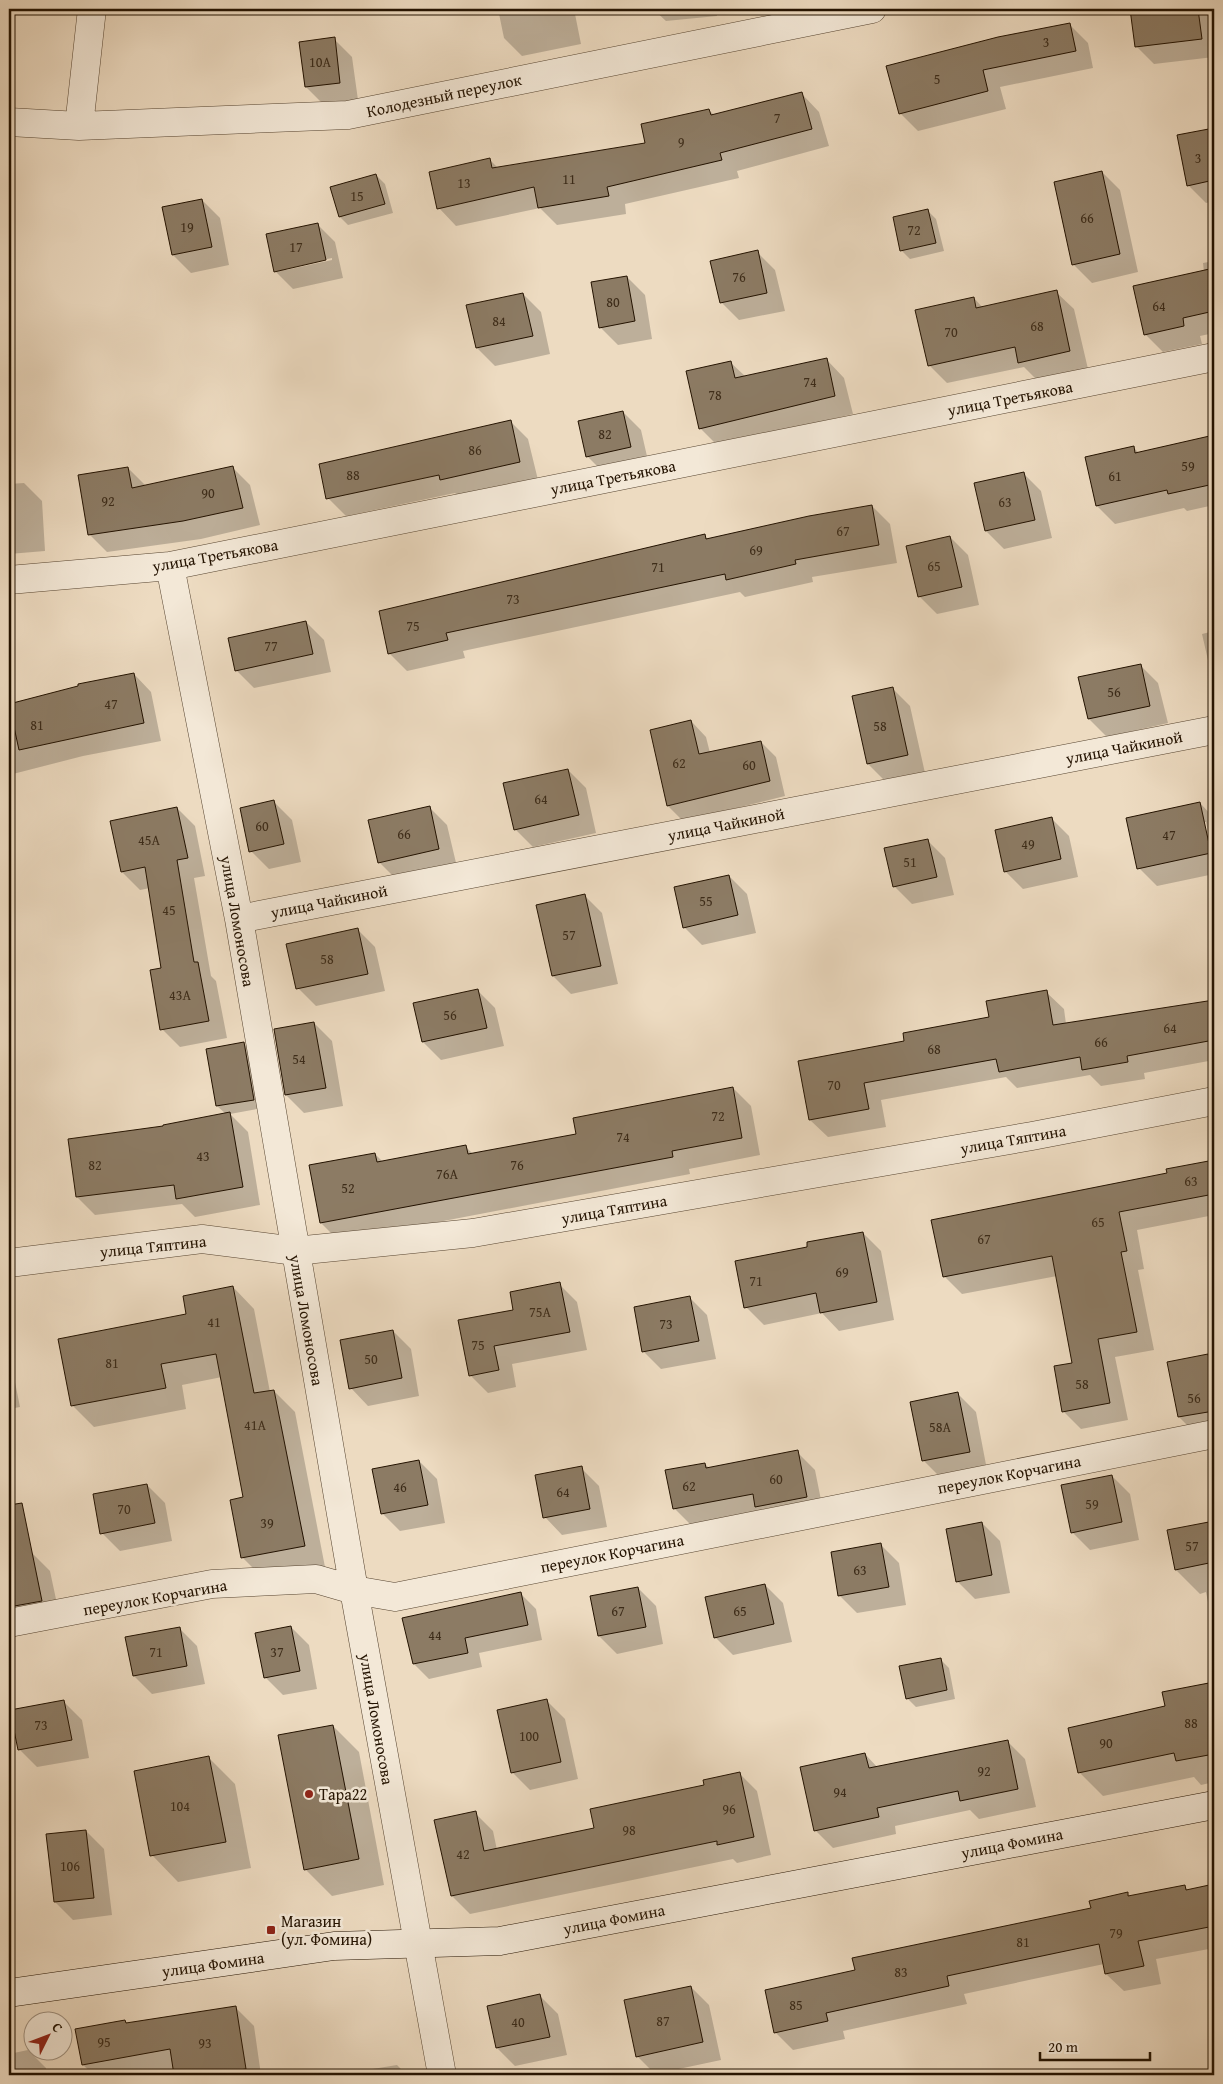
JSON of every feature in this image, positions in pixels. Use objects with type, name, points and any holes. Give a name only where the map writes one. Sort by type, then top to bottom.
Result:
[{"type":"street","points":[[79,126],[92,9]]},
{"type":"street","name":"Колодезный переулок","points":[[9,122],[79,126],[348,115],[872,9]]},
{"type":"street","name":"улица Третьякова","points":[[9,580],[170,566],[1214,357]]},
{"type":"street","name":"улица Ломоносова","points":[[170,566],[239,918],[354,1590],[442,2075]]},
{"type":"street","name":"улица Чайкиной","points":[[239,918],[1214,730]]},
{"type":"street","name":"улица Тяптина","points":[[9,1263],[202,1238],[295,1251],[473,1233],[1032,1136],[1214,1101]]},
{"type":"street","name":"переулок Корчагина","points":[[9,1623],[212,1584],[316,1579],[354,1590],[395,1597],[1214,1434]]},
{"type":"street","name":"улица Фомина","points":[[9,1993],[334,1946],[500,1940],[1214,1805]]},
{"type":"building","points":[[1130,9],[1198,9],[1202,39],[1135,47]]},
{"type":"building","points":[[1070,23],[1076,51],[983,70],[988,91],[899,114],[886,66],[998,37]]},
{"type":"building","points":[[335,37],[340,83],[305,87],[299,42]]},
{"type":"building","points":[[802,92],[812,129],[720,153],[722,160],[607,187],[609,196],[538,208],[534,187],[437,209],[429,172],[490,158],[492,168],[645,143],[641,124],[709,109],[711,115]]},
{"type":"building","points":[[1214,128],[1214,180],[1187,186],[1177,135]]},
{"type":"building","points":[[1102,171],[1120,254],[1072,265],[1054,182]]},
{"type":"building","points":[[376,174],[385,204],[339,217],[330,187]]},
{"type":"building","points":[[202,199],[212,247],[172,255],[162,207]]},
{"type":"building","points":[[928,209],[936,243],[900,251],[893,217]]},
{"type":"building","points":[[318,223],[326,260],[274,272],[266,234]]},
{"type":"building","points":[[758,250],[767,293],[720,303],[710,261]]},
{"type":"building","points":[[1214,268],[1214,311],[1183,318],[1184,326],[1144,335],[1133,286]]},
{"type":"building","points":[[627,276],[635,321],[599,328],[591,282]]},
{"type":"building","points":[[1057,290],[1070,351],[1018,363],[1015,347],[928,366],[915,310],[974,297],[976,308]]},
{"type":"building","points":[[523,293],[533,336],[476,348],[466,305]]},
{"type":"building","points":[[827,358],[835,396],[699,429],[686,371],[731,361],[735,378]]},
{"type":"building","points":[[623,411],[631,447],[586,457],[578,421]]},
{"type":"building","points":[[511,420],[520,462],[440,480],[439,475],[326,499],[319,464]]},
{"type":"building","points":[[1214,435],[1214,484],[1168,494],[1167,490],[1096,506],[1085,457],[1134,446],[1135,453]]},
{"type":"building","points":[[233,466],[243,508],[183,521],[88,535],[78,475],[128,467],[132,488]]},
{"type":"building","points":[[1024,472],[1035,520],[985,531],[974,483]]},
{"type":"building","points":[[872,505],[879,545],[795,560],[796,564],[726,580],[725,574],[446,633],[448,640],[388,654],[379,611],[705,534],[706,539],[809,516]]},
{"type":"building","points":[[950,536],[962,587],[918,597],[906,546]]},
{"type":"building","points":[[306,621],[313,654],[235,671],[228,638]]},
{"type":"building","points":[[1141,664],[1150,706],[1088,719],[1078,677]]},
{"type":"building","points":[[134,673],[144,723],[19,750],[9,704],[78,686],[78,684]]},
{"type":"building","points":[[893,687],[908,755],[867,764],[852,696]]},
{"type":"building","points":[[691,720],[699,754],[761,741],[770,781],[667,806],[650,730]]},
{"type":"building","points":[[568,769],[579,815],[514,830],[503,783]]},
{"type":"building","points":[[274,800],[284,844],[249,852],[240,808]]},
{"type":"building","points":[[1200,802],[1211,853],[1137,869],[1126,818]]},
{"type":"building","points":[[430,806],[439,849],[378,863],[368,820]]},
{"type":"building","points":[[177,807],[188,858],[177,860],[194,962],[198,962],[209,1021],[160,1030],[150,970],[161,968],[145,867],[121,872],[110,821]]},
{"type":"building","points":[[1052,817],[1061,859],[1004,872],[995,830]]},
{"type":"building","points":[[928,839],[937,877],[893,887],[884,848]]},
{"type":"building","points":[[729,875],[738,915],[683,928],[674,887]]},
{"type":"building","points":[[585,894],[601,966],[552,976],[536,905]]},
{"type":"building","points":[[358,928],[368,974],[296,989],[286,944]]},
{"type":"building","points":[[478,989],[487,1028],[422,1042],[413,1003]]},
{"type":"building","points":[[1047,990],[1053,1025],[1214,1000],[1214,1040],[1127,1056],[1128,1062],[1082,1070],[1080,1057],[999,1072],[996,1059],[864,1083],[869,1109],[809,1120],[798,1061],[904,1041],[903,1033],[989,1017],[986,1001]]},
{"type":"building","points":[[314,1022],[326,1088],[285,1095],[274,1029]]},
{"type":"building","points":[[244,1042],[254,1100],[216,1106],[206,1049]]},
{"type":"building","points":[[733,1087],[742,1138],[672,1151],[673,1157],[320,1223],[309,1165],[375,1153],[377,1162],[466,1145],[468,1154],[576,1134],[573,1118]]},
{"type":"building","points":[[230,1112],[243,1187],[176,1199],[174,1185],[76,1197],[68,1139],[163,1126]]},
{"type":"building","points":[[1214,1160],[1214,1194],[1119,1212],[1127,1251],[1121,1252],[1137,1332],[1098,1339],[1110,1403],[1062,1412],[1054,1366],[1072,1363],[1052,1256],[943,1277],[931,1220],[1167,1173],[1166,1169]]},
{"type":"building","points":[[863,1232],[877,1302],[820,1313],[816,1293],[744,1308],[735,1261],[807,1247],[807,1242]]},
{"type":"building","points":[[560,1282],[570,1332],[494,1346],[499,1370],[469,1376],[458,1320],[513,1310],[510,1292]]},
{"type":"building","points":[[233,1286],[254,1393],[274,1390],[305,1546],[241,1558],[230,1500],[243,1497],[216,1354],[161,1364],[166,1388],[71,1406],[58,1339],[186,1314],[183,1296]]},
{"type":"building","points":[[690,1296],[699,1341],[642,1352],[634,1307]]},
{"type":"building","points":[[393,1330],[402,1378],[349,1389],[340,1340]]},
{"type":"building","points":[[1208,1354],[1214,1385],[1214,1411],[1178,1417],[1167,1362]]},
{"type":"building","points":[[958,1392],[970,1452],[922,1461],[910,1402]]},
{"type":"building","points":[[798,1450],[807,1497],[755,1507],[753,1494],[673,1509],[665,1470],[705,1463],[706,1468]]},
{"type":"building","points":[[419,1460],[428,1505],[381,1514],[372,1469]]},
{"type":"building","points":[[582,1466],[590,1509],[543,1518],[535,1475]]},
{"type":"building","points":[[1112,1475],[1122,1522],[1071,1533],[1061,1485]]},
{"type":"building","points":[[147,1484],[155,1523],[100,1534],[93,1494]]},
{"type":"building","points":[[22,1503],[42,1601],[9,1607],[9,1505]]},
{"type":"building","points":[[1214,1521],[1214,1562],[1175,1570],[1167,1530]]},
{"type":"building","points":[[982,1522],[992,1575],[956,1582],[946,1529]]},
{"type":"building","points":[[881,1543],[889,1587],[838,1596],[831,1552]]},
{"type":"building","points":[[765,1584],[774,1624],[714,1638],[705,1597]]},
{"type":"building","points":[[638,1587],[646,1627],[598,1636],[590,1596]]},
{"type":"building","points":[[521,1592],[528,1625],[465,1638],[468,1653],[413,1664],[402,1618]]},
{"type":"building","points":[[291,1626],[300,1671],[264,1678],[255,1633]]},
{"type":"building","points":[[180,1627],[187,1666],[133,1676],[125,1637]]},
{"type":"building","points":[[941,1658],[947,1690],[906,1699],[899,1666]]},
{"type":"building","points":[[1214,1682],[1214,1754],[1176,1761],[1174,1753],[1078,1773],[1068,1728],[1165,1706],[1162,1692]]},
{"type":"building","points":[[547,1699],[561,1762],[511,1773],[497,1710]]},
{"type":"building","points":[[64,1700],[72,1740],[18,1750],[10,1710]]},
{"type":"building","points":[[333,1725],[359,1859],[304,1870],[278,1735]]},
{"type":"building","points":[[1008,1740],[1018,1789],[960,1801],[958,1791],[877,1808],[879,1817],[814,1831],[800,1767],[865,1753],[869,1768]]},
{"type":"building","points":[[209,1756],[226,1842],[150,1856],[134,1771]]},
{"type":"building","points":[[740,1772],[754,1837],[717,1845],[717,1841],[451,1896],[434,1820],[476,1811],[484,1851],[594,1828],[590,1809],[704,1785],[703,1780]]},
{"type":"building","points":[[86,1830],[94,1898],[54,1902],[46,1834]]},
{"type":"building","points":[[1214,1884],[1214,1926],[1138,1941],[1144,1966],[1105,1974],[1099,1944],[947,1976],[949,1986],[826,2013],[828,2021],[774,2033],[765,1990],[855,1970],[852,1958],[1091,1908],[1089,1901],[1128,1892],[1128,1896],[1185,1885],[1186,1890]]},
{"type":"building","points":[[691,1986],[703,2042],[636,2057],[624,2000]]},
{"type":"building","points":[[540,1994],[550,2037],[496,2048],[487,2006]]},
{"type":"building","points":[[236,2006],[246,2069],[206,2075],[174,2075],[170,2049],[82,2065],[75,2029],[125,2020],[126,2023]]},
{"type":"place","name":"Тара22","points":[[309,1794]]},
{"type":"place","name":"Магазин (ул. Фомина)","points":[[271,1930]]}]
